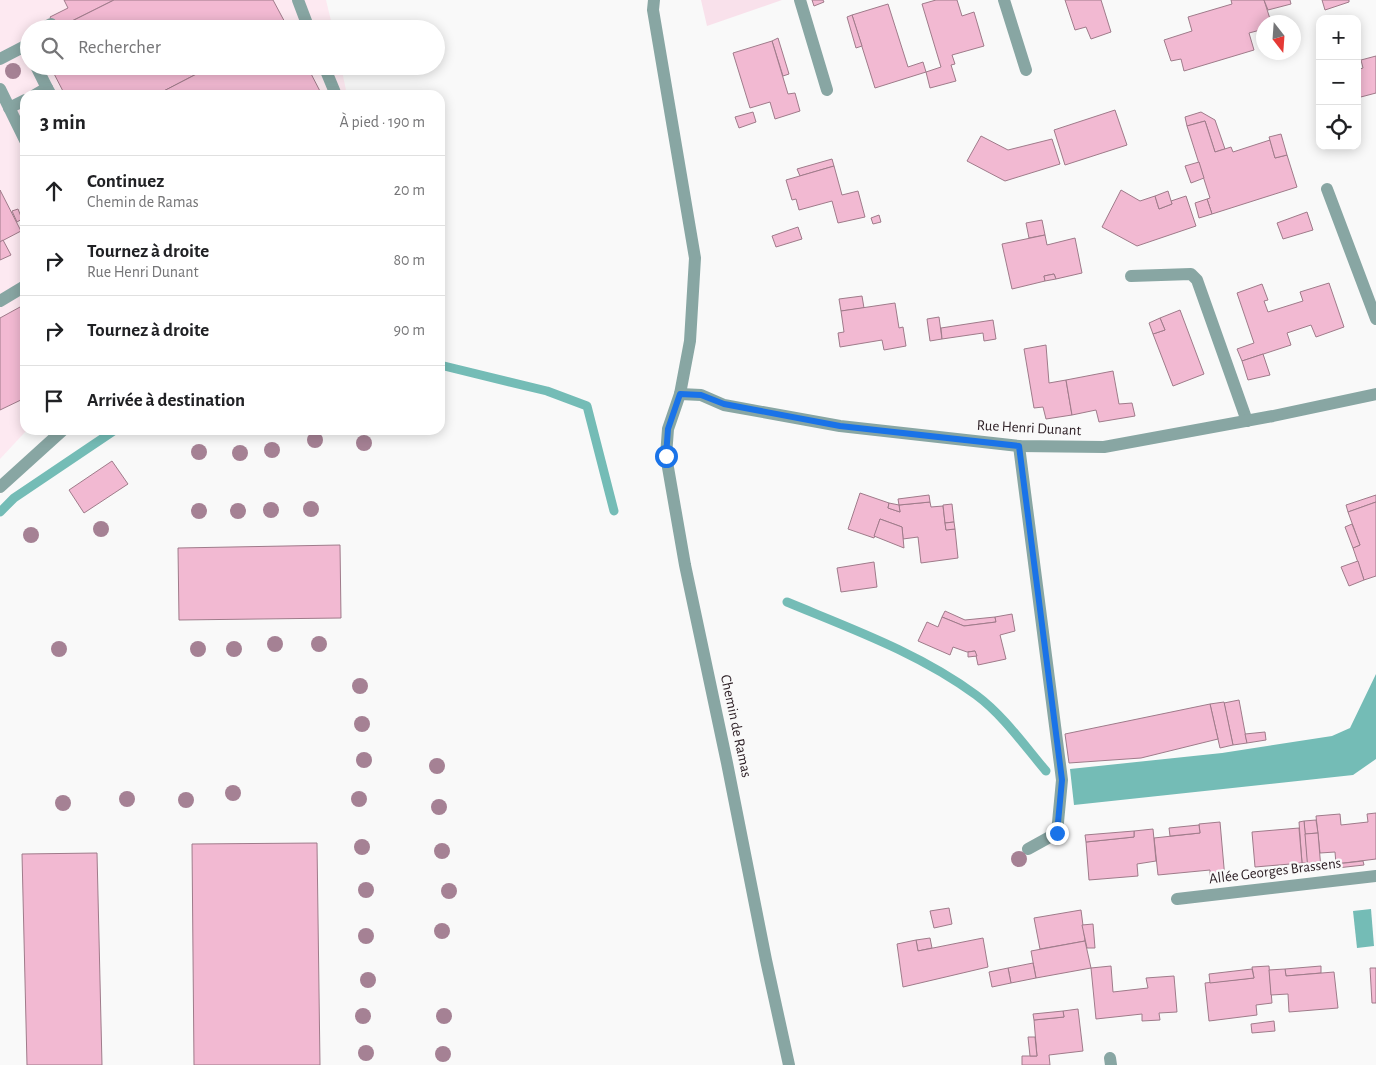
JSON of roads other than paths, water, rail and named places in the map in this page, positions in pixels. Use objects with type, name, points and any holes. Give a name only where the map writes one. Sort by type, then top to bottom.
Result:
[{"type":"street","points":[[298,0],[306,20]]},
{"type":"street","name":"Chemin de Ramas","points":[[654,0],[653,10],[669,112],[696,258],[690,341],[680,394],[668,429],[666,456],[685,566],[789,1065]]},
{"type":"street","points":[[800,0],[827,90]]},
{"type":"street","points":[[1004,0],[1026,70]]},
{"type":"street","points":[[0,59],[20,49]]},
{"type":"street","points":[[41,75],[48,90]]},
{"type":"street","points":[[328,75],[334,90]]},
{"type":"street","points":[[0,89],[20,130]]},
{"type":"street","points":[[9,108],[20,102]]},
{"type":"street","points":[[1327,189],[1376,319]]},
{"type":"street","points":[[1131,276],[1191,274],[1197,280],[1247,421]]},
{"type":"street","points":[[0,301],[20,289]]},
{"type":"street","name":"Rue Henri Dunant","points":[[680,394],[701,395],[724,404],[840,426],[1019,446],[1104,447],[1247,421],[1376,394]]},
{"type":"street","points":[[0,487],[57,435]]},
{"type":"street","points":[[1019,446],[1062,780],[1057,833],[1028,849]]},
{"type":"street","name":"Allée Georges Brassens","points":[[1177,899],[1376,876]]},
{"type":"water","points":[[1376,674],[1376,759],[1353,775],[1074,805],[1070,769],[1222,753],[1332,736],[1350,728]]},
{"type":"water","points":[[1371,909],[1374,946],[1357,948],[1353,911]]},
{"type":"waterway","points":[[445,366],[547,391],[587,406],[614,511]]},
{"type":"waterway","points":[[0,512],[14,498],[108,435]]},
{"type":"waterway","points":[[787,602],[908,654],[954,680],[986,703],[1013,731],[1046,771]]}]
